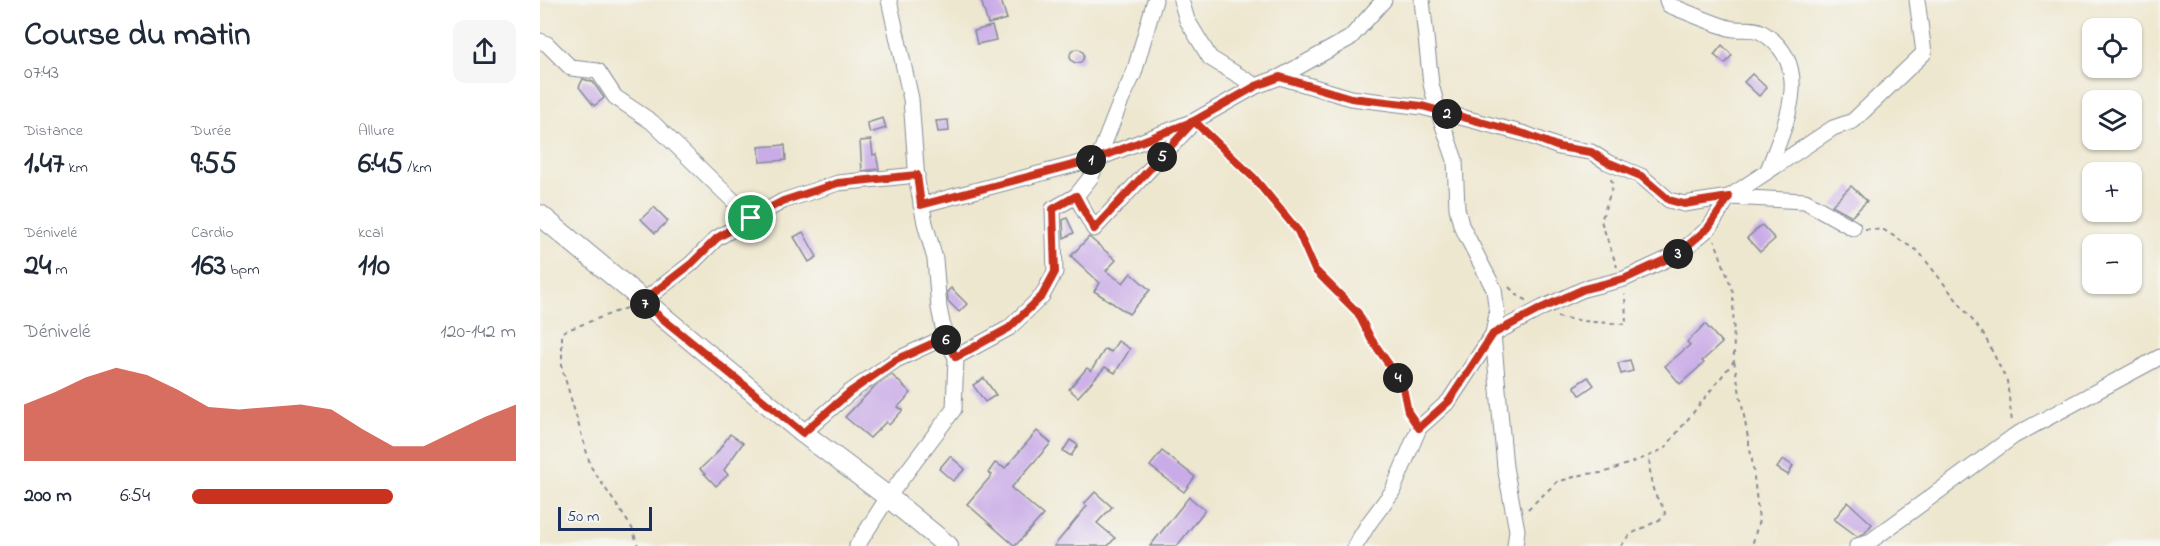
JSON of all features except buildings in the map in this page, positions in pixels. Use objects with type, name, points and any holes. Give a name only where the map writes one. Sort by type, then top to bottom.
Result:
[{"type":"main road","points":[[540,215],[642,302],[803,433],[948,546]]},
{"type":"street","points":[[857,546],[888,497],[954,409],[956,357],[945,338],[939,308],[936,258],[921,205],[911,99],[889,0]]},
{"type":"street","points":[[956,357],[1009,328],[1042,296],[1055,272],[1053,209],[1076,196],[1091,177],[1134,73],[1155,0]]},
{"type":"street","points":[[1180,0],[1187,20],[1210,58],[1256,86]]},
{"type":"street","points":[[921,205],[1099,158],[1194,121],[1350,38],[1384,0]]},
{"type":"street","points":[[1422,0],[1427,54],[1438,111],[1455,160],[1457,208],[1461,225],[1494,289],[1497,314],[1493,334],[1505,467],[1517,530],[1515,546]]},
{"type":"street","points":[[1667,0],[1669,5],[1732,29],[1760,31],[1783,50],[1792,72],[1790,113],[1768,170]]},
{"type":"street","points":[[1355,546],[1368,523],[1392,492],[1419,428],[1449,401],[1493,334],[1584,289],[1624,279],[1678,254],[1708,228],[1729,197],[1833,128],[1853,121],[1924,53],[1917,0]]},
{"type":"street","points":[[540,40],[571,68],[598,71],[615,97],[652,122],[751,218]]},
{"type":"street","points":[[1280,77],[1351,98],[1422,106],[1525,134],[1559,147],[1591,152],[1607,162],[1641,176],[1669,200],[1684,204],[1729,197],[1805,201],[1852,228]]},
{"type":"street","points":[[1076,196],[1094,229],[1194,121]]},
{"type":"street","points":[[642,302],[691,264],[717,238],[783,201],[838,183],[917,175]]},
{"type":"street","points":[[803,433],[850,392],[896,360],[945,338]]},
{"type":"street","points":[[1857,546],[1868,543],[2014,436],[2160,357]]},
{"type":"path","points":[[1194,121],[1254,178],[1298,231],[1315,270],[1358,313],[1371,339],[1402,383],[1408,412],[1419,428]]},
{"type":"path","points":[[1502,280],[1517,295],[1542,308],[1546,315],[1592,322],[1626,324],[1624,279],[1618,272],[1600,221],[1613,185],[1607,162]]},
{"type":"path","points":[[1708,228],[1713,235],[1733,292],[1734,361],[1752,460],[1759,520],[1752,546]]},
{"type":"path","points":[[1852,228],[1884,230],[1919,252],[1984,335],[2007,381],[2014,436]]},
{"type":"path","points":[[638,546],[632,528],[591,466],[562,368],[562,332],[642,302]]},
{"type":"path","points":[[1517,530],[1528,508],[1557,482],[1585,474],[1603,473],[1665,448],[1734,361]]},
{"type":"path","points":[[1621,546],[1631,534],[1661,519],[1665,514],[1665,508],[1656,499],[1652,488],[1649,456]]},
{"type":"route","points":[[751,218],[717,238],[691,264],[642,302],[803,433],[850,392],[896,360],[945,338],[956,357],[1009,328],[1042,296],[1055,272],[1053,209],[1076,196],[1094,229],[1140,182],[1194,121],[1254,178],[1298,231],[1315,270],[1358,313],[1371,339],[1402,383],[1408,412],[1419,428],[1449,401],[1493,334],[1584,289],[1624,279],[1678,254],[1708,228],[1729,197],[1684,204],[1669,200],[1641,176],[1607,162],[1591,152],[1559,147],[1525,134],[1422,106],[1351,98],[1280,77],[1256,86],[1194,121],[1099,158],[921,205],[917,175],[838,183],[783,201],[751,218]]}]
